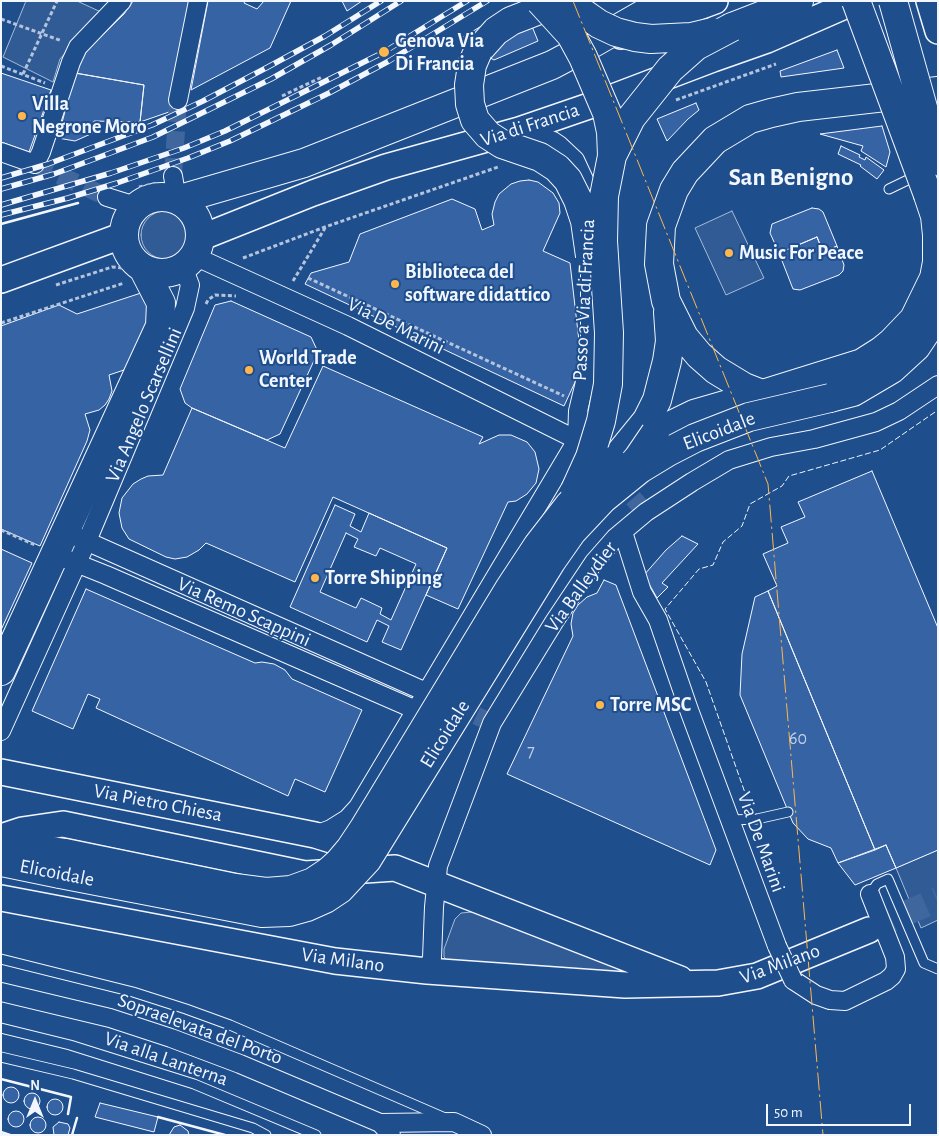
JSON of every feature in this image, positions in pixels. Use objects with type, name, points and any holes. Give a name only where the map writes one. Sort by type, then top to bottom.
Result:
[{"type":"main road","points":[[540,1],[571,36],[583,57],[607,113],[611,132],[612,156],[604,196],[603,233],[604,279],[609,333],[608,384],[590,457],[569,505],[551,562]]},
{"type":"main road","points":[[608,384],[584,221],[578,200],[568,180],[557,168],[540,157],[502,144],[488,134],[475,120],[470,104],[469,85],[472,65],[478,51],[496,31],[511,21],[567,1],[599,24],[616,32],[635,37],[651,39],[691,37],[732,27]]},
{"type":"main road","points":[[132,274],[130,256],[125,246],[124,227],[136,206],[146,200],[156,197],[167,197],[175,188],[304,163],[552,65],[586,48],[666,1]]},
{"type":"main road","points":[[586,48],[714,1]]},
{"type":"main road","points":[[612,156],[631,118],[670,69],[696,46],[732,27],[799,1]]},
{"type":"main road","points":[[763,394],[862,363],[881,351],[906,329],[914,319],[934,278],[938,251],[934,216],[856,1]]},
{"type":"main road","name":"Via di Francia","points":[[132,274],[173,272],[192,254],[313,193],[386,167],[519,130],[767,40],[856,1]]},
{"type":"main road","points":[[893,1],[938,162]]},
{"type":"main road","points":[[929,1],[938,31]]},
{"type":"main road","name":"Elicoidale","points":[[830,398],[772,398],[744,386],[716,370],[699,356],[684,337],[666,301],[659,264],[661,226],[674,190],[685,172],[715,140],[750,119],[771,112],[798,107],[938,91]]},
{"type":"main road","points":[[175,188],[195,215],[199,226],[192,254]]},
{"type":"main road","points":[[1,280],[124,236]]},
{"type":"main road","name":"Via Angelo Scarsellini","points":[[1,671],[71,548],[160,326],[161,303],[132,274]]},
{"type":"main road","points":[[604,459],[635,436],[647,420],[657,400],[670,341],[666,301]]},
{"type":"main road","name":"Elicoidale","points":[[1,843],[63,864],[262,913],[288,912],[307,907],[325,899],[340,889],[367,860],[551,562],[572,532],[603,498],[640,469],[695,438],[749,417],[853,392],[892,369],[916,347],[938,313]]},
{"type":"main road","points":[[603,498],[638,458],[654,433],[677,382],[684,337]]},
{"type":"main road","name":"Elicoidale","points":[[1,862],[63,864],[266,892],[291,890],[313,882],[328,872],[350,849],[509,589],[538,545],[604,459],[694,414],[763,394]]},
{"type":"main road","name":"Via Pietro Chiesa","points":[[1,772],[315,835]]},
{"type":"main road","name":"Via Milano","points":[[1,837],[22,830],[63,824],[305,874],[395,868],[689,983]]},
{"type":"main road","points":[[315,835],[344,844]]},
{"type":"main road","name":"Via Milano","points":[[1,898],[335,961],[428,971],[625,984],[718,983],[757,976],[869,930]]},
{"type":"street","points":[[1,152],[35,164],[41,152],[70,62],[78,47],[122,1]]},
{"type":"street","points":[[178,100],[198,1]]},
{"type":"street","name":"Passo a Via di Francia","points":[[573,404],[590,361],[599,253],[611,185],[614,142],[640,87]]},
{"type":"street","name":"Passo a Via di Francia","points":[[519,130],[537,134],[558,144],[575,160],[587,186],[599,253],[606,362],[595,419],[577,440]]},
{"type":"street","points":[[587,186],[611,185]]},
{"type":"street","points":[[107,197],[136,206]]},
{"type":"street","name":"Via De Marini","points":[[192,254],[348,326],[577,440],[604,459]]},
{"type":"street","name":"Via Angelo Scarsellini","points":[[1,731],[71,548],[185,308],[190,285],[192,254]]},
{"type":"street","name":"Via Balleydier","points":[[428,971],[432,958],[438,866],[492,723],[554,622],[594,562],[643,509],[729,460],[772,447],[814,439],[876,422],[898,412],[938,385]]},
{"type":"street","points":[[315,835],[332,828],[347,818],[358,807],[577,440],[573,404]]},
{"type":"street","name":"Via De Marini","points":[[623,532],[642,592],[658,620],[689,710],[777,946],[794,980],[816,994],[830,1000],[845,1001],[886,981],[892,976],[896,969],[895,957],[870,894]]},
{"type":"street","name":"Via Remo Scappini","points":[[71,548],[426,692]]},
{"type":"street","name":"Via Remo Scappini","points":[[71,548],[416,710]]},
{"type":"street","name":"Sopraelevata del Porto","points":[[1,992],[110,1018],[171,1038],[240,1064],[385,1129],[454,1122],[482,1135]]},
{"type":"lane","points":[[889,189],[938,162]]},
{"type":"lane","points":[[731,820],[757,819],[788,812]]},
{"type":"lane","points":[[870,894],[877,884],[888,879],[924,964],[938,970]]},
{"type":"lane","points":[[1,959],[133,992],[186,1009],[230,1025],[454,1122]]},
{"type":"lane","name":"Via alla Lanterna","points":[[1,1028],[70,1045],[194,1084],[316,1135]]},
{"type":"lane","points":[[1,1057],[73,1074],[253,1128],[266,1135]]},
{"type":"path","points":[[23,74],[57,1]]},
{"type":"path","points":[[1,19],[78,47]]},
{"type":"path","points":[[672,101],[776,64]]},
{"type":"path","points":[[1,66],[62,89]]},
{"type":"path","points":[[282,96],[322,77]]},
{"type":"path","points":[[260,252],[325,227],[500,166]]},
{"type":"path","points":[[293,281],[325,227]]},
{"type":"path","points":[[1,323],[125,283],[132,274],[112,266],[48,288]]},
{"type":"path","points":[[308,278],[573,404]]},
{"type":"path","points":[[204,308],[208,300],[216,295],[245,297]]},
{"type":"path","points":[[1,530],[71,548]]},
{"type":"shaded area","points":[[26,1],[77,1],[101,12],[60,59],[53,82],[3,57]]},
{"type":"shaded area","points":[[165,211],[174,213],[182,218],[187,226],[189,235],[187,244],[182,252],[174,257],[165,259],[156,257],[148,252],[143,244],[141,235],[143,226],[148,218],[156,213]]},
{"type":"shaded area","name":"Music For Peace","points":[[732,211],[764,278],[726,295],[695,228]]},
{"type":"shaded area","points":[[938,850],[938,920],[921,928],[896,868]]},
{"type":"shaded area","points":[[472,912],[623,967],[622,974],[450,963],[444,957],[444,949],[455,919],[461,913]]},
{"type":"building","points":[[133,1],[191,1],[169,112],[140,122],[144,85],[75,73],[87,50],[124,14]]},
{"type":"building","points":[[208,1],[245,1],[244,3],[257,9],[264,1],[291,1],[270,48],[191,90]]},
{"type":"building","points":[[342,1],[362,1],[347,11]]},
{"type":"building","points":[[522,2],[538,41],[494,60],[469,46],[463,37]]},
{"type":"building","points":[[837,50],[844,68],[781,77],[780,71]]},
{"type":"building","name":"Villa Negrone Moro","points":[[1,73],[51,90],[29,152],[1,142]]},
{"type":"building","points":[[75,73],[144,85],[140,122],[94,121],[93,133],[75,141],[58,138]]},
{"type":"building","points":[[696,103],[699,110],[667,141],[657,119]]},
{"type":"building","points":[[882,126],[890,152],[886,167],[861,151],[863,146],[820,134]]},
{"type":"building","points":[[841,146],[860,155],[859,157],[865,160],[866,157],[884,170],[877,179],[861,165],[838,154]]},
{"type":"building","points":[[529,180],[538,182],[553,193],[559,203],[560,213],[543,251],[570,263],[582,367],[564,406],[305,284],[311,273],[349,262],[360,234],[452,199],[475,209],[482,230],[494,225],[492,214],[499,194],[511,184]]},
{"type":"building","points":[[812,208],[823,212],[837,246],[823,252],[817,237],[779,253],[770,233],[772,224]]},
{"type":"building","points":[[817,237],[823,252],[837,246],[844,265],[843,271],[839,275],[800,290],[793,289],[779,253]]},
{"type":"building","points":[[141,293],[152,318],[124,370],[109,375],[112,391],[105,405],[99,410],[85,414],[90,430],[87,441],[40,546],[1,529],[1,326],[59,305],[77,314]]},
{"type":"building","name":"World Trade Center","points":[[231,301],[311,337],[318,352],[280,434],[267,440],[192,408],[185,403],[180,389],[215,305]]},
{"type":"building","points":[[323,366],[483,437],[479,444],[499,435],[511,435],[527,442],[535,452],[539,469],[536,483],[527,494],[516,501],[508,502],[458,609],[426,595],[447,548],[333,497],[295,582],[206,543],[187,557],[175,559],[166,557],[129,539],[122,528],[119,513],[122,498],[133,484],[141,479],[148,476],[163,475],[192,408],[285,448]]},
{"type":"building","points":[[872,471],[938,628],[938,850],[896,868],[886,845],[875,850],[768,591],[777,586],[763,554],[788,543],[781,527],[805,517],[798,502]]},
{"type":"building","name":"Torre Shipping","points":[[335,505],[355,514],[350,526],[361,532],[369,513],[447,548],[401,650],[382,642],[389,626],[377,620],[367,642],[290,607]],"holes":[[[346,533],[358,539],[354,547],[376,556],[380,548],[416,564],[391,620],[380,614],[382,608],[361,598],[356,608],[320,592]]]},
{"type":"building","points":[[682,536],[698,544],[662,583],[668,587],[657,598],[644,575],[666,550]]},
{"type":"building","points":[[1,549],[32,563],[1,630]]},
{"type":"building","name":"Torre MSC","points":[[604,580],[616,585],[716,850],[710,865],[507,774],[573,636],[571,624],[573,613],[578,605],[587,597],[597,593]]},
{"type":"building","points":[[86,589],[255,663],[274,664],[285,670],[292,679],[362,710],[325,792],[295,779],[288,796],[96,708],[100,699],[88,694],[73,729],[32,711]]},
{"type":"building","points":[[768,591],[875,850],[838,863],[831,848],[808,839],[793,823],[740,695],[742,654],[755,597]]},
{"type":"building","points":[[886,845],[896,868],[855,885],[838,863]]},
{"type":"building","points":[[8,1087],[14,1087],[19,1092],[17,1101],[8,1103],[3,1098],[3,1092]]},
{"type":"building","points":[[29,1093],[35,1093],[40,1098],[38,1107],[29,1109],[24,1104],[24,1098]]},
{"type":"building","points":[[52,1099],[58,1099],[63,1104],[61,1113],[52,1115],[47,1110],[47,1104]]},
{"type":"building","points":[[100,1103],[158,1117],[154,1132],[95,1117]]},
{"type":"building","points":[[13,1111],[19,1111],[24,1116],[22,1125],[13,1127],[8,1122],[8,1116]]},
{"type":"building","points":[[35,1117],[41,1117],[46,1122],[44,1131],[35,1133],[30,1128],[30,1122]]},
{"type":"building","points":[[59,1122],[68,1124],[70,1128],[68,1135],[54,1135],[53,1127]]},
{"type":"building","points":[[180,1125],[188,1131],[189,1135],[169,1135],[174,1127]]},
{"type":"tunnel","points":[[173,176],[178,100]]},
{"type":"tunnel","points":[[35,164],[107,197]]},
{"type":"tunnel","points":[[615,478],[640,506]]},
{"type":"tunnel","points":[[452,704],[492,723]]},
{"type":"tunnel","points":[[869,930],[938,899]]},
{"type":"railway","points":[[1,178],[48,164],[152,125],[266,68],[325,36],[381,1]]},
{"type":"railway","points":[[1,189],[54,174],[153,137],[271,79],[331,45],[401,1]]},
{"type":"railway","points":[[1,205],[111,173],[184,148],[225,131],[384,52],[467,1]]},
{"type":"railway","points":[[1,215],[117,183],[230,141],[329,93],[389,61],[487,1]]},
{"type":"fence","points":[[750,807],[706,682],[665,609],[699,569],[713,565],[723,542],[742,526],[750,504],[782,486],[789,476],[880,450],[938,410]]},
{"type":"wall","points":[[1,224],[78,203]]},
{"type":"wall","points":[[1,1079],[71,1097],[68,1114]]},
{"type":"wall","points":[[158,1117],[225,1135]]},
{"type":"wall","points":[[72,1135],[77,1118]]},
{"type":"wall","points":[[1,1132],[10,1135]]},
{"type":"power","points":[[573,1],[768,484],[823,1135]]},
{"type":"place","name":"Genova Via Di Francia","points":[[384,52]]},
{"type":"place","name":"Villa Negrone Moro","points":[[22,116]]},
{"type":"place","name":"Music For Peace","points":[[729,253]]},
{"type":"place","name":"Biblioteca del software didattico","points":[[395,284]]},
{"type":"place","name":"World Trade Center","points":[[249,370]]},
{"type":"place","name":"Torre Shipping","points":[[315,578]]},
{"type":"place","name":"Torre MSC","points":[[600,705]]},
{"type":"district","name":"San Benigno","points":[[791,177]]}]
